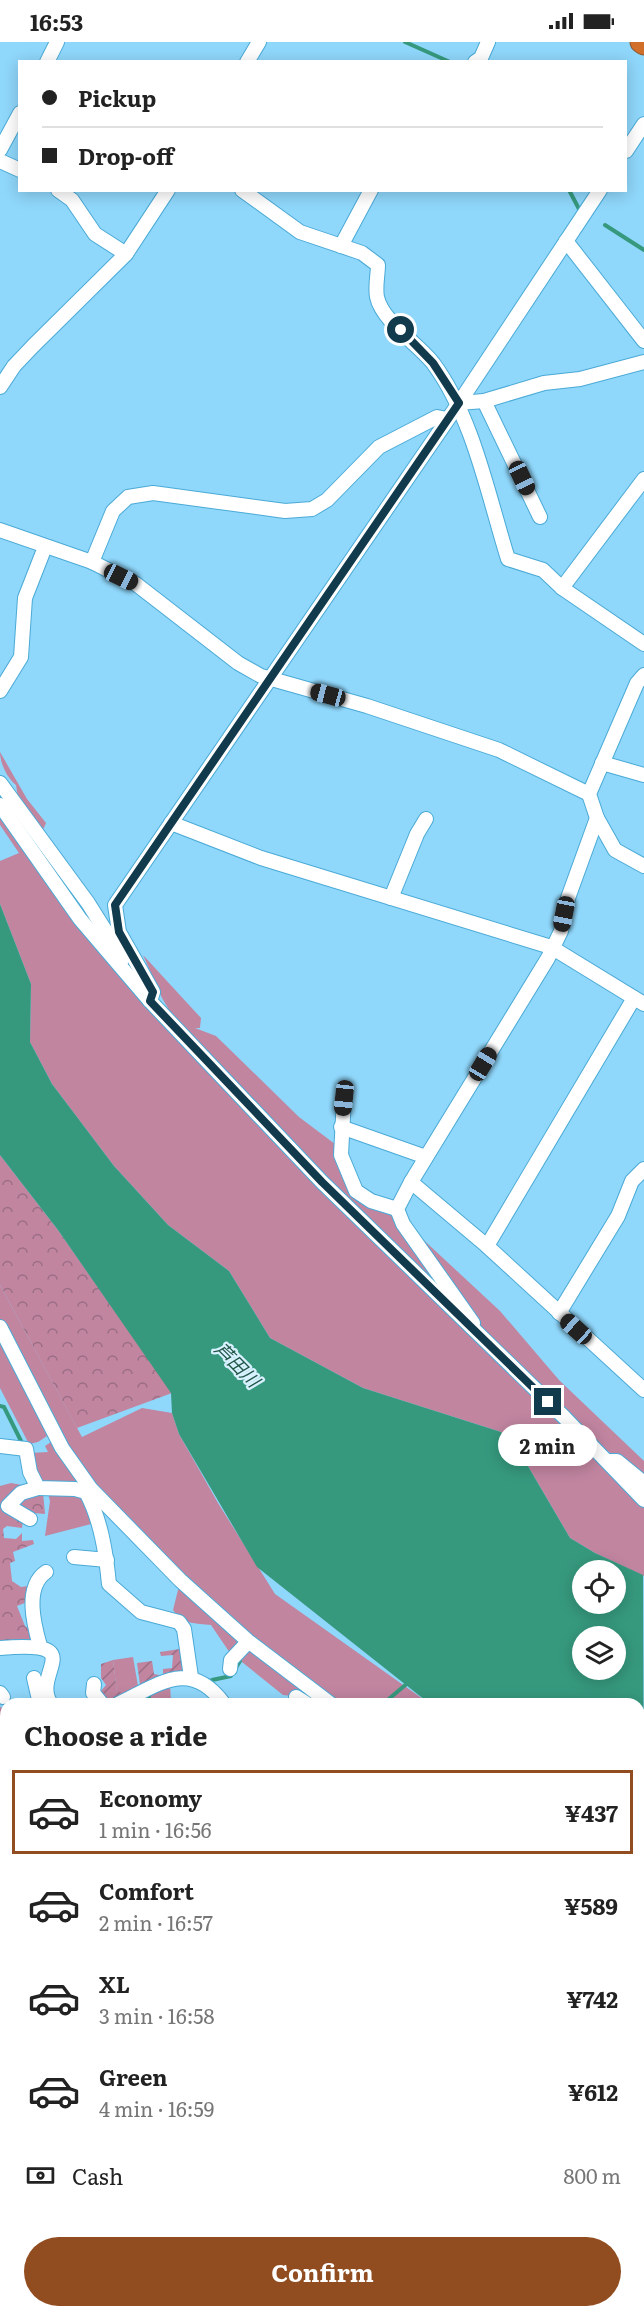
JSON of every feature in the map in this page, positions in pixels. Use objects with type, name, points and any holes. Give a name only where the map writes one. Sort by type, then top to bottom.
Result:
[{"type":"street","points":[[48,60],[57,42]]},
{"type":"street","points":[[248,60],[259,42]]},
{"type":"street","points":[[478,60],[481,58],[488,42]]},
{"type":"street","points":[[0,150],[18,117]]},
{"type":"street","points":[[627,150],[644,124]]},
{"type":"street","points":[[0,161],[18,169]]},
{"type":"street","points":[[61,192],[72,200],[95,234],[126,254]]},
{"type":"street","points":[[0,387],[20,360],[126,254],[167,192]]},
{"type":"street","points":[[245,192],[300,232],[362,253],[378,265],[377,297],[386,314],[433,363],[459,403],[459,414],[473,445],[508,559],[543,570],[562,588],[644,644]]},
{"type":"street","points":[[341,246],[370,192]]},
{"type":"street","points":[[150,1001],[153,992],[119,932],[115,905],[459,403],[599,192]]},
{"type":"street","points":[[566,241],[644,341]]},
{"type":"street","points":[[459,403],[484,401],[544,383],[580,379],[644,362]]},
{"type":"street","points":[[484,401],[540,517]]},
{"type":"street","points":[[92,562],[113,511],[128,497],[153,493],[285,511],[312,509],[327,500],[379,447],[437,417],[447,419]]},
{"type":"street","points":[[562,588],[644,479]]},
{"type":"street","points":[[0,530],[92,562],[136,584],[238,663],[269,679],[367,706],[499,750],[589,794]]},
{"type":"street","points":[[0,690],[21,657],[25,598],[45,547]]},
{"type":"street","points":[[644,675],[636,683],[589,794],[597,818],[615,850],[644,866]]},
{"type":"street","points":[[602,763],[644,775]]},
{"type":"street","points":[[0,769],[8,786],[2,785]]},
{"type":"street","points":[[2,785],[88,903],[115,946],[124,973]]},
{"type":"street","points":[[0,805],[41,868],[124,973],[322,1182],[644,1500]]},
{"type":"street","points":[[472,1328],[473,1320],[403,1224],[397,1209],[426,1157],[548,958],[551,947],[561,931],[568,898],[597,818]]},
{"type":"street","points":[[391,898],[417,834],[426,819]]},
{"type":"street","points":[[171,823],[261,858],[551,947],[639,1001],[487,1246]]},
{"type":"street","points":[[88,903],[115,905]]},
{"type":"street","points":[[344,1098],[340,1127],[341,1155],[356,1191],[371,1201],[397,1209]]},
{"type":"street","points":[[340,1127],[426,1157]]},
{"type":"street","points":[[559,1313],[618,1216],[632,1181],[644,1170]]},
{"type":"street","points":[[411,1182],[487,1246],[644,1390]]},
{"type":"street","points":[[0,1327],[62,1448],[88,1491],[105,1541],[106,1560],[103,1579],[141,1612],[179,1622],[184,1629],[191,1677]]},
{"type":"street","points":[[0,1446],[26,1449],[30,1472],[38,1488]]},
{"type":"street","points":[[606,1461],[617,1461],[644,1483]]},
{"type":"street","points":[[30,1519],[8,1506],[21,1493],[38,1488],[88,1491],[248,1642],[323,1698]]},
{"type":"street","points":[[74,1557],[106,1560]]},
{"type":"street","points":[[37,1579],[36,1634],[40,1646],[50,1653],[53,1662],[48,1684],[50,1698]]},
{"type":"street","points":[[229,1661],[248,1642]]},
{"type":"street","points":[[0,1648],[40,1646]]},
{"type":"street","points":[[128,1698],[161,1676],[191,1677],[204,1683],[218,1698]]},
{"type":"street","points":[[34,1678],[39,1698]]},
{"type":"street","points":[[94,1684],[93,1693],[97,1698]]},
{"type":"green space","points":[[0,752],[27,799],[46,823],[42,832],[19,804],[16,785],[5,770]]},
{"type":"green space","points":[[0,816],[77,922],[206,1069],[343,1209],[644,1507],[644,1576],[626,1568],[626,1560],[610,1560],[570,1538],[522,1456],[501,1432],[363,1388],[270,1338],[229,1271],[168,1225],[114,1166],[52,1084],[30,1042],[31,984],[0,904],[0,861],[19,853],[0,825]]},
{"type":"green space","points":[[143,955],[201,1018],[200,1028],[195,1028],[216,1036],[299,1117],[335,1144],[348,1182],[393,1211],[467,1316],[341,1193],[175,1020],[162,998]]},
{"type":"green space","points":[[0,1155],[58,1230],[172,1393],[77,1428],[0,1285]]},
{"type":"green space","points":[[415,1232],[500,1311],[559,1380],[644,1461],[644,1479],[601,1446],[483,1331],[469,1305]]},
{"type":"green space","points":[[0,1285],[82,1437],[142,1408],[172,1413],[179,1434],[218,1503],[275,1594],[422,1698],[324,1698],[248,1642],[91,1489],[0,1321]]},
{"type":"green space","points":[[0,1336],[50,1434],[38,1442],[29,1444],[0,1388]]},
{"type":"green space","points":[[54,1440],[79,1482],[77,1486],[39,1483],[30,1453],[48,1452],[45,1446]]},
{"type":"green space","points":[[11,1483],[33,1487],[8,1500],[23,1518],[22,1528],[7,1526],[3,1529],[4,1538],[16,1539],[22,1533],[22,1541],[33,1540],[34,1544],[13,1552],[15,1561],[10,1563],[12,1581],[21,1587],[28,1586],[30,1601],[17,1606],[25,1626],[33,1633],[30,1642],[0,1646],[0,1486]]},
{"type":"green space","points":[[47,1490],[84,1495],[95,1523],[45,1536],[50,1501]]},
{"type":"green space","points":[[43,1492],[45,1514],[23,1512],[13,1502]]},
{"type":"green space","points":[[179,1586],[242,1642],[230,1653],[211,1625],[190,1622],[177,1615],[173,1610]]},
{"type":"green space","points":[[248,1646],[317,1698],[283,1695],[237,1658]]},
{"type":"green space","points":[[180,1649],[187,1675],[163,1679],[163,1669],[172,1668],[173,1655],[161,1656],[160,1652]]},
{"type":"green space","points":[[133,1657],[139,1692],[117,1693],[113,1660]]},
{"type":"green space","points":[[113,1660],[117,1692],[126,1692],[129,1698],[96,1697],[106,1685],[101,1678],[101,1664]]},
{"type":"green space","points":[[152,1661],[154,1674],[159,1675],[159,1679],[143,1687],[140,1685],[137,1663]]},
{"type":"green space","points":[[170,1684],[171,1698],[151,1698],[151,1690]]},
{"type":"water","name":"芦田川","points":[[0,904],[31,984],[30,1042],[52,1084],[114,1166],[168,1225],[229,1271],[270,1338],[363,1388],[501,1432],[522,1456],[570,1538],[610,1560],[572,1560],[572,1614],[626,1614],[626,1567],[643,1575],[643,1698],[422,1698],[257,1567],[179,1434],[172,1413],[171,1393],[58,1230],[0,1155]]},
{"type":"waterway","points":[[405,42],[446,60]]},
{"type":"waterway","points":[[570,192],[579,209]]},
{"type":"waterway","points":[[605,225],[644,250]]},
{"type":"waterway","points":[[0,1406],[4,1407],[23,1445]]},
{"type":"waterway","points":[[212,1680],[231,1676],[240,1661]]},
{"type":"waterway","points":[[390,1698],[410,1681]]},
{"type":"waterway","points":[[149,1693],[149,1698]]},
{"type":"route","points":[[401,330],[433,363],[459,403],[115,905],[119,932],[153,992],[150,1001],[322,1182],[548,1402]]}]
